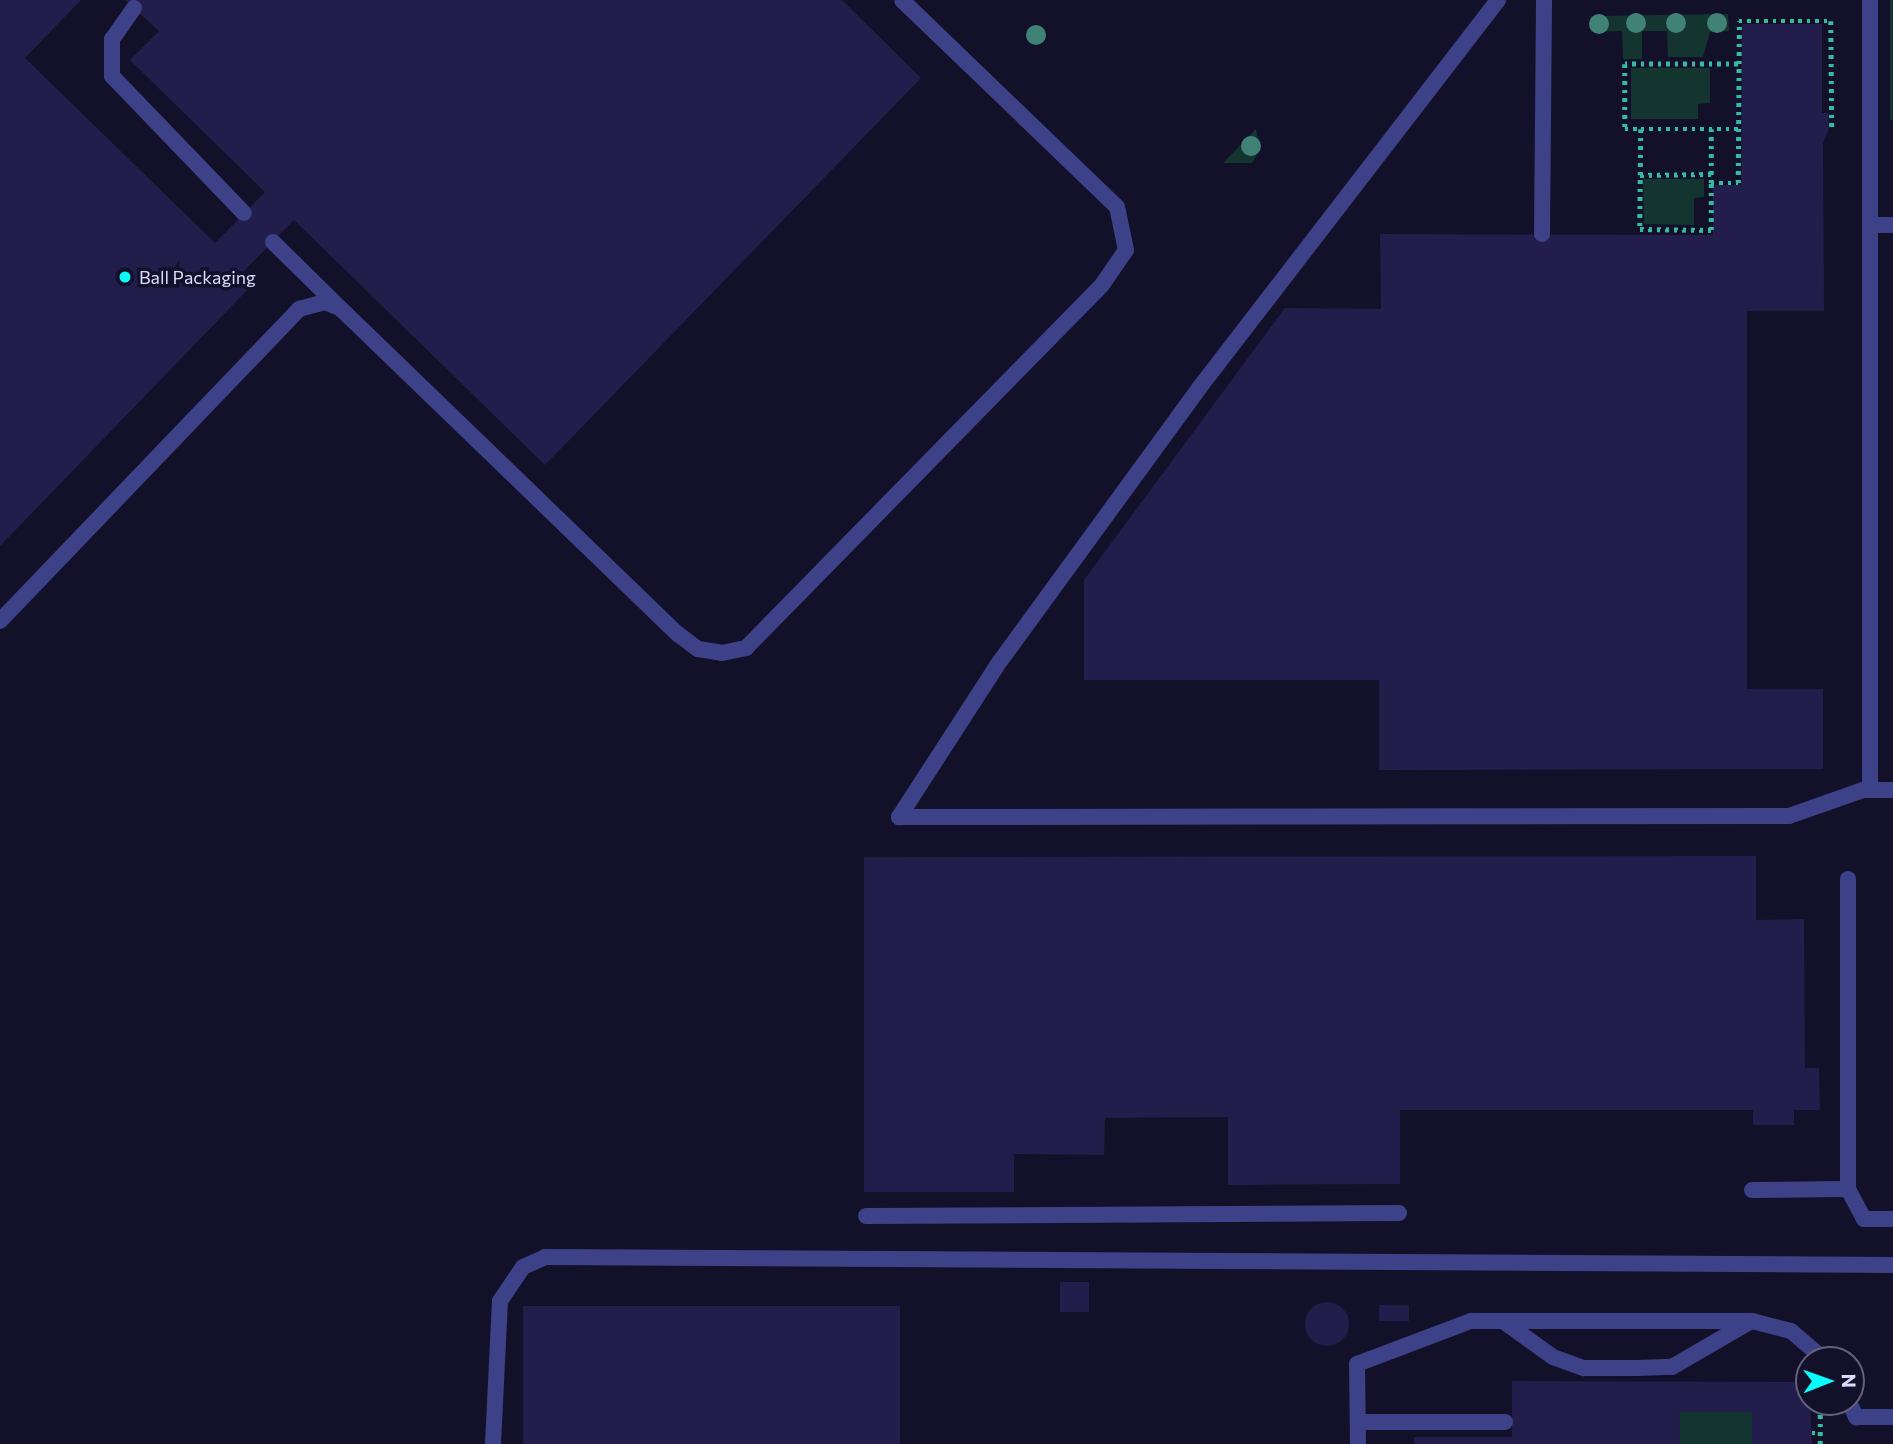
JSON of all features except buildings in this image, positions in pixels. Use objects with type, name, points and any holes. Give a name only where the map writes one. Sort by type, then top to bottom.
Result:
[{"type":"lane","points":[[273,242],[678,634],[698,649],[722,653],[746,648],[1093,295],[1126,250],[1117,207],[902,0]]},
{"type":"lane","points":[[1498,0],[1200,387],[1000,661],[899,817],[1789,816],[1870,790],[1893,790]]},
{"type":"lane","points":[[1542,234],[1544,0]]},
{"type":"lane","points":[[1870,0],[1870,790]]},
{"type":"lane","points":[[134,8],[112,39],[112,76],[244,213]]},
{"type":"lane","points":[[1870,225],[1893,225]]},
{"type":"lane","points":[[0,621],[299,309],[325,302],[340,308]]},
{"type":"lane","points":[[1848,879],[1848,1189],[1864,1219],[1893,1219]]},
{"type":"lane","points":[[1752,1190],[1848,1189]]},
{"type":"lane","points":[[866,1216],[1399,1213]]},
{"type":"lane","points":[[493,1444],[500,1301],[523,1267],[545,1257],[1893,1265]]},
{"type":"lane","points":[[1503,1321],[1553,1357],[1597,1368],[1672,1367],[1752,1321]]},
{"type":"lane","points":[[1358,1444],[1357,1364],[1441,1329],[1503,1321],[1752,1321],[1791,1331],[1809,1346]]},
{"type":"lane","points":[[1856,1416],[1893,1417]]},
{"type":"lane","points":[[1358,1422],[1505,1422]]},
{"type":"path","points":[[1711,183],[1738,183],[1739,21],[1831,21],[1832,128]]},
{"type":"path","points":[[1738,64],[1625,64],[1625,129],[1738,129]]},
{"type":"path","points":[[1641,129],[1640,229],[1711,230],[1711,129]]},
{"type":"path","points":[[1640,175],[1711,174]]},
{"type":"path","points":[[1820,1416],[1820,1444]]},
{"type":"path","points":[[1812,1433],[1820,1433]]},
{"type":"green space","points":[[1890,0],[1893,0],[1893,120],[1890,120]]},
{"type":"green space","points":[[1728,14],[1729,31],[1710,32],[1703,57],[1668,57],[1667,31],[1642,31],[1642,59],[1623,59],[1622,31],[1591,32],[1591,16]]},
{"type":"green space","points":[[1631,68],[1710,68],[1710,103],[1698,104],[1698,119],[1631,119]]},
{"type":"green space","points":[[1256,129],[1260,149],[1252,163],[1223,163]]},
{"type":"green space","points":[[1643,179],[1704,179],[1704,197],[1694,198],[1694,225],[1644,224]]},
{"type":"green space","points":[[1680,1412],[1752,1412],[1752,1444],[1680,1444]]},
{"type":"place","name":"Ball Packaging","points":[[125,277]]}]
